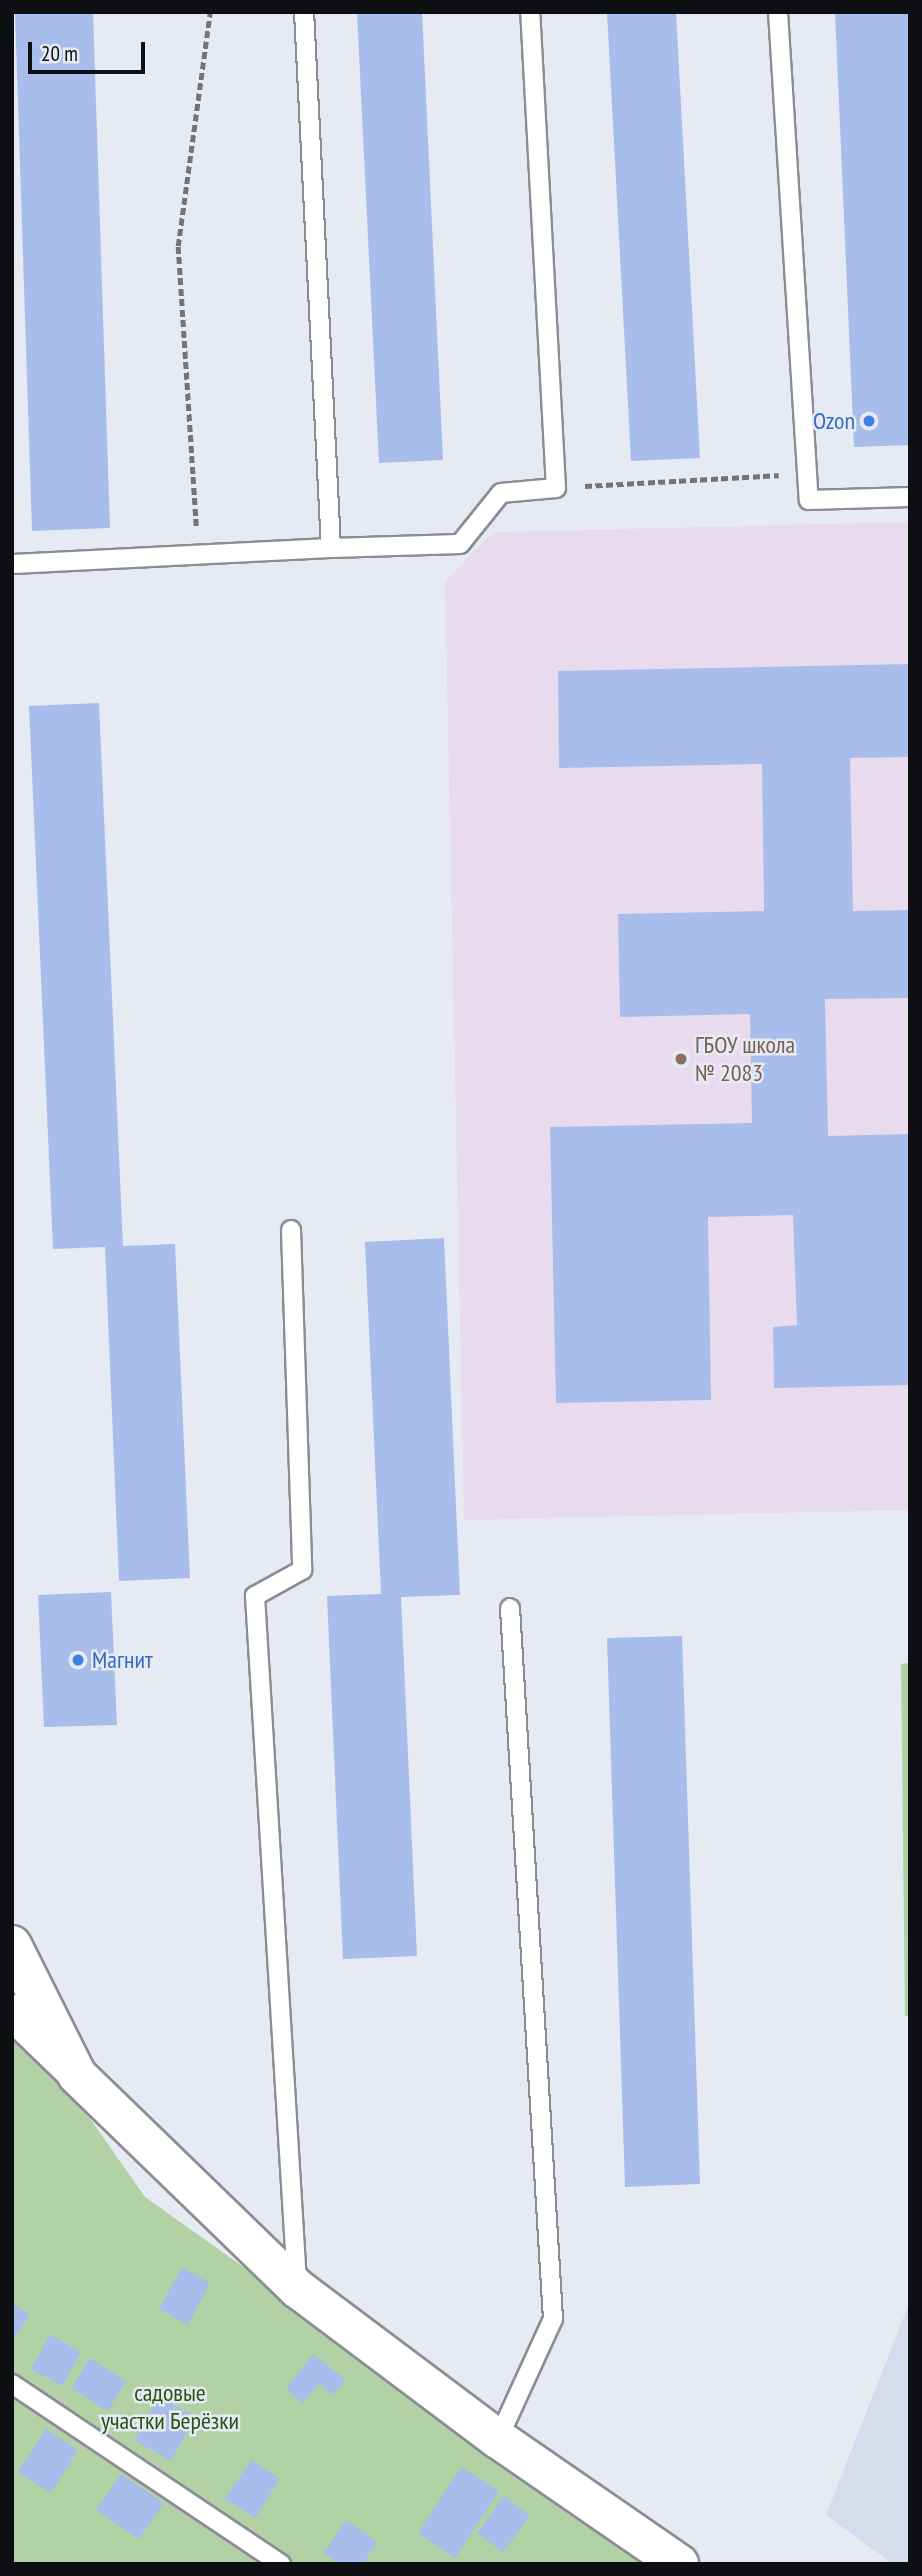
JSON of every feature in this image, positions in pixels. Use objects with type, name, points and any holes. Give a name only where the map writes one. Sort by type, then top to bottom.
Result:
[{"type":"street","points":[[12,1944],[78,2075]]},
{"type":"street","points":[[12,2012],[298,2289],[498,2439],[679,2564]]},
{"type":"lane","points":[[304,12],[331,548]]},
{"type":"lane","points":[[12,564],[460,544],[501,493],[556,488],[530,12]]},
{"type":"lane","points":[[778,12],[809,500],[910,497]]},
{"type":"lane","points":[[291,1230],[302,1570],[255,1596],[298,2289]]},
{"type":"lane","points":[[498,2439],[553,2319],[510,1608]]},
{"type":"lane","points":[[12,2384],[281,2564]]},
{"type":"path","points":[[197,555],[178,246],[210,12]]},
{"type":"path","points":[[556,488],[807,474]]},
{"type":"shaded area","name":"ГБОУ школа № 2083","points":[[910,522],[910,1510],[464,1520],[445,581],[493,532]]},
{"type":"shaded area","points":[[910,2301],[910,2564],[893,2564],[826,2515]]},
{"type":"green space","points":[[910,1663],[910,2016],[905,2016],[901,1664]]},
{"type":"green space","name":"садовые участки Берёзки","points":[[12,2032],[51,2063],[145,2197],[660,2564],[12,2564]]},
{"type":"building","points":[[15,12],[93,12],[110,528],[32,531]]},
{"type":"building","points":[[357,12],[422,12],[443,460],[379,463]]},
{"type":"building","points":[[607,12],[676,12],[700,458],[631,461]]},
{"type":"building","points":[[835,12],[910,12],[910,445],[854,447]]},
{"type":"building","points":[[910,664],[910,757],[850,758],[853,911],[910,910],[910,998],[825,999],[828,1136],[910,1134],[910,1385],[774,1388],[773,1327],[797,1325],[793,1215],[708,1217],[711,1400],[556,1403],[550,1127],[752,1123],[750,1014],[620,1017],[618,914],[764,911],[762,764],[559,768],[558,671]]},
{"type":"building","points":[[99,703],[123,1246],[175,1244],[190,1578],[119,1581],[105,1247],[53,1249],[29,706]]},
{"type":"building","points":[[444,1238],[460,1595],[401,1597],[417,1956],[343,1959],[327,1596],[381,1594],[365,1242]]},
{"type":"building","name":"Магнит","points":[[111,1592],[117,1725],[44,1727],[38,1595]]},
{"type":"building","points":[[682,1636],[700,2184],[625,2187],[607,1638]]},
{"type":"building","points":[[182,2267],[210,2283],[188,2325],[159,2309]]},
{"type":"building","points":[[12,2303],[30,2315],[12,2341]]},
{"type":"building","points":[[50,2335],[81,2352],[62,2386],[31,2369]]},
{"type":"building","points":[[313,2354],[346,2380],[333,2395],[319,2383],[303,2403],[286,2389]]},
{"type":"building","points":[[90,2358],[126,2381],[108,2411],[71,2388]]},
{"type":"building","points":[[159,2397],[195,2417],[171,2461],[134,2440]]},
{"type":"building","points":[[46,2429],[78,2450],[51,2493],[18,2472]]},
{"type":"building","points":[[251,2460],[280,2479],[255,2518],[225,2499]]},
{"type":"building","points":[[461,2467],[499,2491],[455,2558],[418,2533]]},
{"type":"building","points":[[121,2474],[164,2503],[139,2539],[96,2510]]},
{"type":"building","points":[[504,2496],[530,2516],[503,2552],[477,2533]]},
{"type":"building","points":[[346,2520],[377,2542],[363,2564],[340,2564],[324,2553]]},
{"type":"place","name":"Ozon","points":[[869,421]]},
{"type":"place","name":"ГБОУ школа № 2083","points":[[681,1059]]},
{"type":"place","name":"Магнит","points":[[78,1660]]}]
